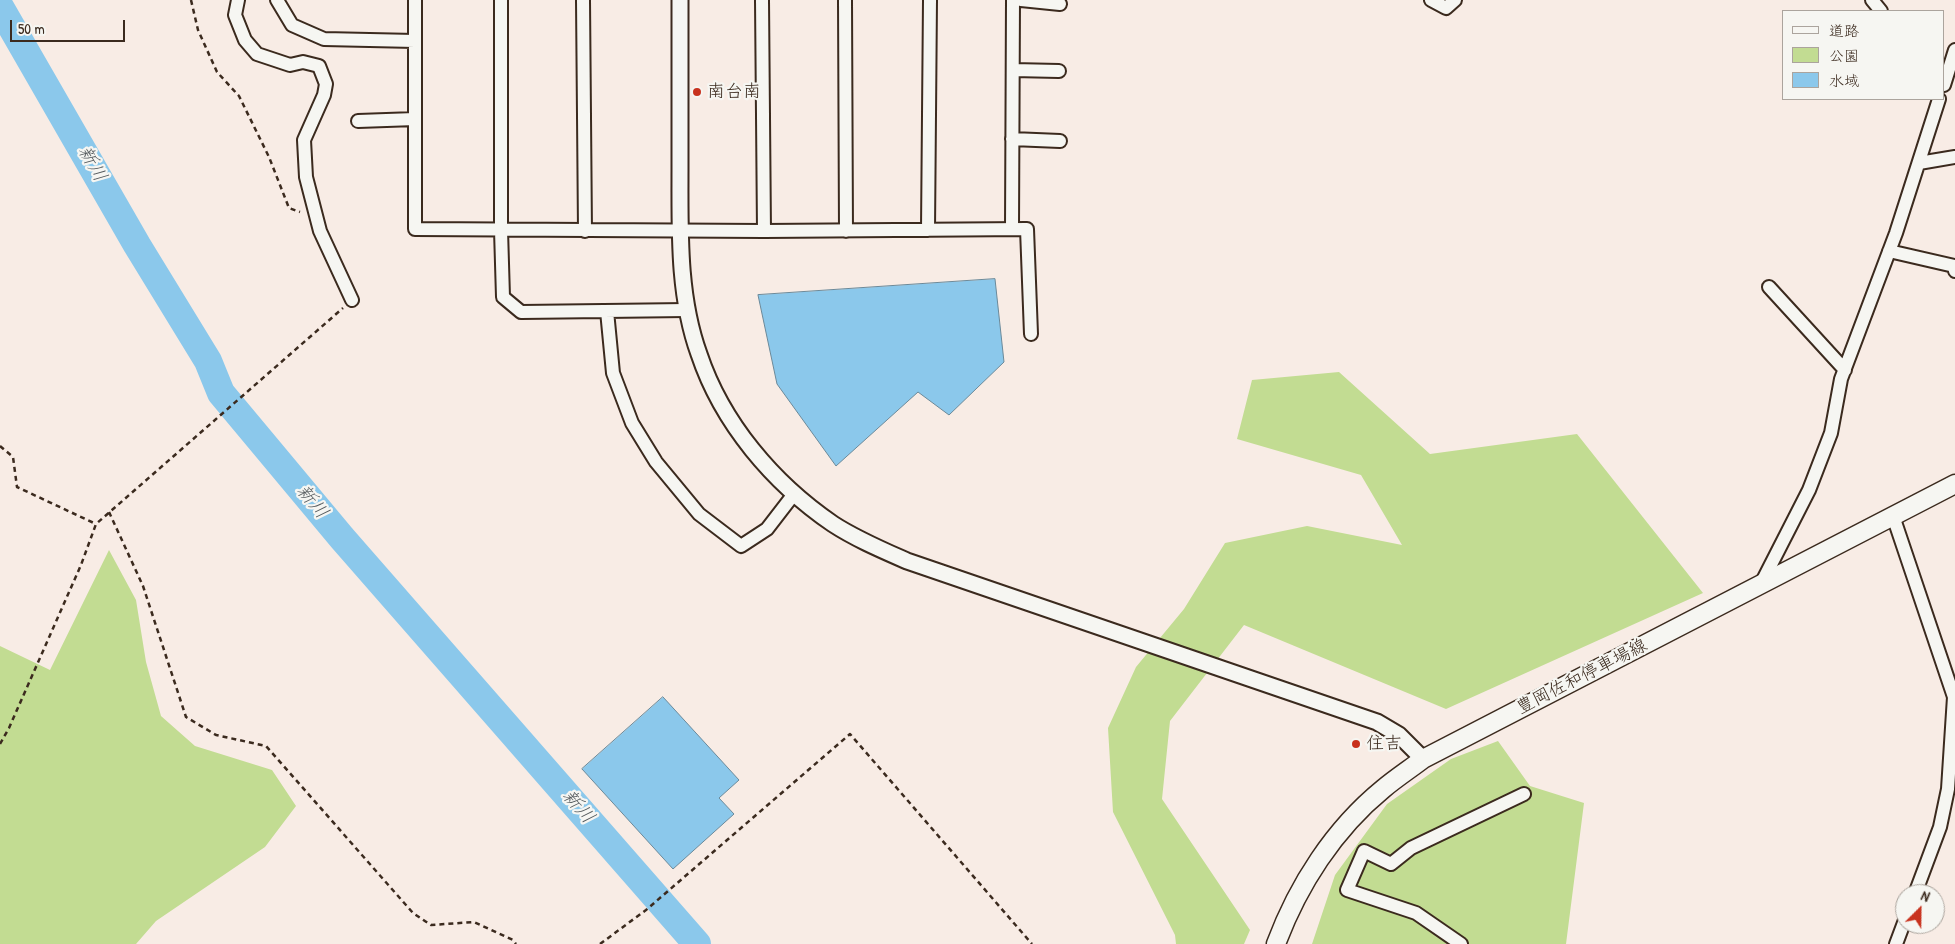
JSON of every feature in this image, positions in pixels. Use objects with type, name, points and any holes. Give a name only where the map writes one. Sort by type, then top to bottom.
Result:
[{"type":"main road","name":"豊岡佐和停車場線","points":[[1276,944],[1296,898],[1316,863],[1349,822],[1382,790],[1423,759],[1955,484]]},
{"type":"street","points":[[238,0],[235,15],[245,40],[257,54],[290,65],[303,62],[319,66],[326,84],[324,95],[304,140],[306,177],[320,231],[352,300]]},
{"type":"street","points":[[277,0],[292,26],[324,39],[415,41]]},
{"type":"street","points":[[415,0],[415,229],[585,231],[1028,229],[1031,334]]},
{"type":"street","points":[[501,0],[501,230],[503,297],[520,312],[687,310]]},
{"type":"street","points":[[584,0],[585,231]]},
{"type":"street","points":[[680,0],[680,231],[687,310],[698,354],[714,393],[735,426],[764,464],[794,494],[834,524],[871,545],[907,561],[1377,722],[1399,735],[1423,759]]},
{"type":"street","points":[[762,0],[764,231]]},
{"type":"street","points":[[845,0],[846,231]]},
{"type":"street","points":[[928,230],[930,0]]},
{"type":"street","points":[[1012,229],[1013,0]]},
{"type":"street","points":[[1021,0],[1060,4]]},
{"type":"street","points":[[1430,0],[1446,8],[1455,0]]},
{"type":"street","points":[[1872,0],[1880,10]]},
{"type":"street","points":[[1945,82],[1955,50]]},
{"type":"street","points":[[1013,70],[1059,71]]},
{"type":"street","points":[[1760,586],[1808,490],[1831,433],[1845,370],[1889,251],[1939,100]]},
{"type":"street","points":[[358,120],[415,120]]},
{"type":"street","points":[[1012,138],[1060,141]]},
{"type":"street","points":[[1919,162],[1955,157]]},
{"type":"street","points":[[1889,251],[1954,266],[1955,271]]},
{"type":"street","points":[[1769,288],[1845,370]]},
{"type":"street","points":[[607,311],[613,373],[632,423],[656,462],[699,514],[741,546],[767,529],[794,494]]},
{"type":"street","points":[[1893,516],[1954,697],[1948,789],[1940,827],[1919,884]]},
{"type":"street","points":[[1460,944],[1416,913],[1347,890],[1364,851],[1391,864],[1411,848],[1524,794]]},
{"type":"path","points":[[191,0],[198,30],[217,72],[239,96],[269,157],[289,208],[316,218]]},
{"type":"path","points":[[0,744],[9,728],[81,565],[96,524],[352,300]]},
{"type":"path","points":[[0,446],[13,457],[17,487],[96,524]]},
{"type":"path","points":[[109,512],[143,586],[186,717],[216,735],[266,746],[413,913],[431,925],[474,922],[513,940],[516,944]]},
{"type":"path","points":[[600,944],[646,910],[850,734],[1032,944]]},
{"type":"green space","points":[[1339,372],[1430,454],[1577,434],[1703,593],[1446,709],[1244,625],[1170,721],[1162,799],[1250,930],[1244,944],[1176,944],[1175,935],[1113,812],[1108,728],[1136,667],[1184,609],[1225,543],[1307,526],[1402,545],[1361,475],[1237,439],[1252,380]]},
{"type":"green space","points":[[109,550],[136,600],[146,662],[161,716],[195,746],[272,770],[296,806],[265,847],[156,921],[136,944],[0,944],[0,646],[50,670]]},
{"type":"green space","points":[[1498,741],[1530,786],[1584,803],[1566,944],[1312,944],[1335,875],[1387,804],[1451,759]]},
{"type":"water","points":[[995,279],[1004,362],[949,415],[918,392],[836,466],[777,384],[758,295]]},
{"type":"water","points":[[663,697],[739,780],[719,798],[734,814],[673,869],[582,769]]},
{"type":"waterway","name":"新川","points":[[0,7],[137,245],[208,361],[221,393],[342,538],[697,944]]},
{"type":"place","name":"南台南","points":[[697,92]]},
{"type":"place","name":"住吉","points":[[1356,744]]}]
